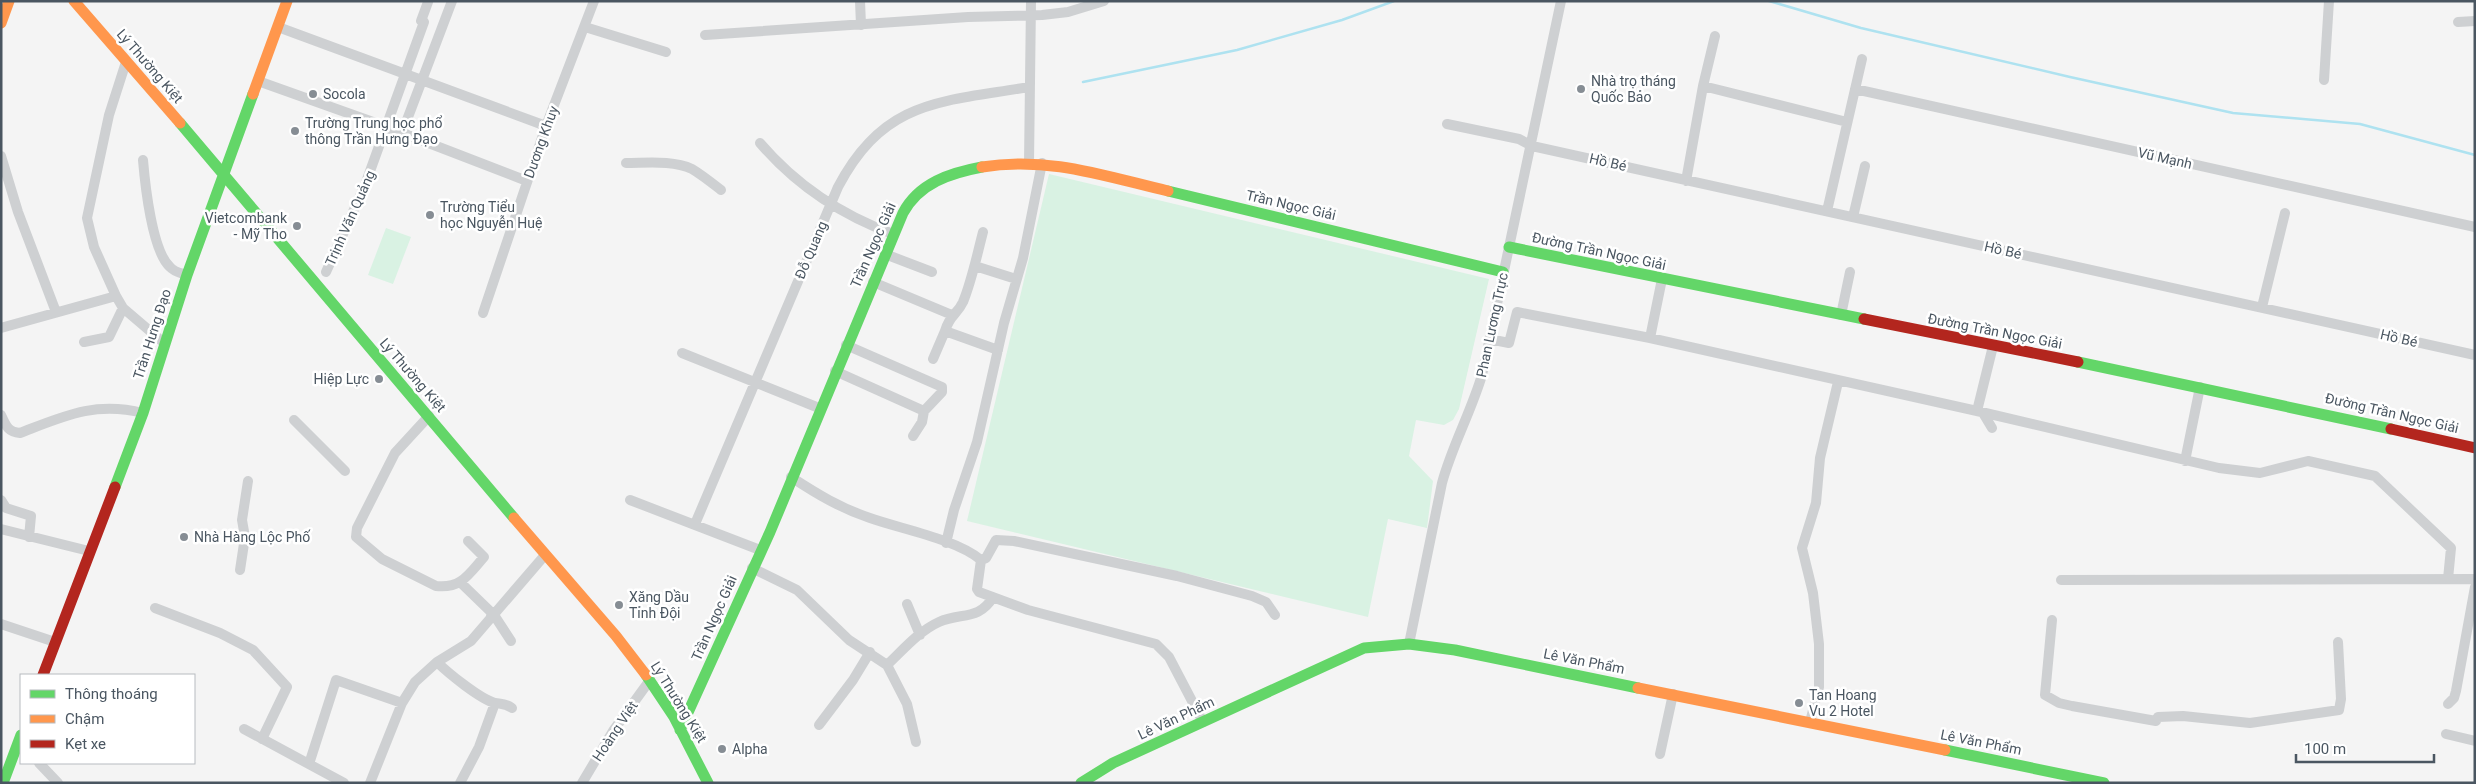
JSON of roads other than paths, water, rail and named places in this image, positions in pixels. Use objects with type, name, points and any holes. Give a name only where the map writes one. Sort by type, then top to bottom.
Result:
[{"type":"street","points":[[1,23],[8,1]]},
{"type":"street","name":"Lý Thường Kiệt","points":[[74,1],[224,173],[606,625],[650,680],[694,754],[708,783]]},
{"type":"street","name":"Trần Hưng Đạo","points":[[43,674],[88,552],[143,414],[164,343],[187,276],[287,1]]},
{"type":"street","points":[[402,133],[452,1]]},
{"type":"street","name":"Dương Khuy","points":[[483,313],[546,126],[594,1]]},
{"type":"street","points":[[860,1],[861,25]]},
{"type":"street","points":[[1029,163],[1031,1]]},
{"type":"street","points":[[705,35],[1068,12],[1104,1]]},
{"type":"street","name":"Phan Lương Trực","points":[[1409,644],[1448,459],[1475,399],[1532,146],[1561,1]]},
{"type":"street","points":[[2324,80],[2329,1]]},
{"type":"street","name":"Trịnh Văn Quảng","points":[[326,272],[354,213],[387,127],[428,2]]},
{"type":"street","points":[[2458,22],[2475,21]]},
{"type":"street","points":[[278,27],[546,126]]},
{"type":"street","points":[[585,27],[666,52]]},
{"type":"street","points":[[1686,180],[1703,86],[1716,36]]},
{"type":"street","points":[[1827,211],[1862,59]]},
{"type":"street","points":[[126,62],[110,115],[87,218],[94,247],[123,308],[164,343]]},
{"type":"street","points":[[258,81],[387,127],[527,181]]},
{"type":"street","points":[[1703,86],[1847,122]]},
{"type":"street","name":"Đỗ Quang","points":[[695,524],[830,204],[857,153],[882,128],[896,118],[915,110],[936,104],[1029,87]]},
{"type":"street","name":"Vũ Mạnh","points":[[1855,89],[2475,227]]},
{"type":"street","name":"Hồ Bé","points":[[1447,124],[1519,139],[1532,146],[2475,354]]},
{"type":"street","points":[[760,143],[781,166],[830,204],[893,234]]},
{"type":"street","points":[[1,156],[18,212],[56,312]]},
{"type":"street","points":[[143,160],[149,207],[160,248],[169,267],[187,276]]},
{"type":"street","points":[[626,164],[665,163],[692,169],[721,190]]},
{"type":"street","points":[[946,543],[954,510],[977,442],[998,350],[1023,258],[1042,163]]},
{"type":"street","name":"Trần Ngọc Giải","points":[[680,730],[792,477],[819,408],[893,234],[916,192],[928,184],[968,170],[1042,163],[1075,169],[1503,272]]},
{"type":"street","points":[[1853,216],[1865,166]]},
{"type":"street","points":[[2262,307],[2285,213]]},
{"type":"street","points":[[933,359],[949,318],[962,305],[975,266],[983,232]]},
{"type":"street","name":"Đường Trần Ngọc Giải","points":[[1509,247],[2200,387],[2475,448]]},
{"type":"street","points":[[885,254],[932,272]]},
{"type":"street","points":[[975,266],[1016,279]]},
{"type":"street","points":[[1841,315],[1850,272]]},
{"type":"street","points":[[1650,338],[1662,279]]},
{"type":"street","points":[[873,282],[952,315]]},
{"type":"street","points":[[1,328],[116,296]]},
{"type":"street","points":[[84,342],[108,337],[123,308]]},
{"type":"street","points":[[1489,339],[1509,343],[1517,312],[1650,338],[1838,382],[1980,412],[2185,461],[2250,473],[2260,473],[2308,461],[2375,476],[2450,548],[2448,579]]},
{"type":"street","points":[[945,331],[998,350]]},
{"type":"street","points":[[846,345],[942,387],[942,392],[937,399],[924,411],[922,422],[912,436]]},
{"type":"street","points":[[1992,428],[1980,412],[1993,346]]},
{"type":"street","points":[[682,353],[819,408]]},
{"type":"street","points":[[835,371],[924,411]]},
{"type":"street","points":[[1810,722],[1820,687],[1820,644],[1813,593],[1802,548],[1816,502],[1820,458],[1838,382]]},
{"type":"street","points":[[2185,461],[2200,387]]},
{"type":"street","points":[[1,415],[6,428],[12,432],[20,433],[71,413],[90,409],[125,409],[143,414]]},
{"type":"street","points":[[429,416],[395,453],[357,528],[356,538],[382,559],[436,586],[445,587],[461,583],[484,557],[468,541]]},
{"type":"street","points":[[294,420],[345,471]]},
{"type":"street","points":[[792,477],[827,501],[850,511],[946,543],[981,560]]},
{"type":"street","points":[[240,570],[245,537],[242,520],[248,481]]},
{"type":"street","points":[[1,500],[6,508],[31,516],[29,537]]},
{"type":"street","points":[[630,500],[760,550]]},
{"type":"street","points":[[1,529],[88,552]]},
{"type":"street","points":[[981,560],[986,558],[996,540],[1014,541],[1177,576],[1252,596],[1266,602],[1275,615]]},
{"type":"street","points":[[370,783],[402,703],[415,682],[437,662],[471,640],[545,555]]},
{"type":"street","points":[[981,560],[977,589],[979,592],[1028,610],[1156,644],[1169,657],[1203,722]]},
{"type":"street","points":[[752,568],[796,590],[849,640],[887,664],[907,704],[916,742]]},
{"type":"street","points":[[2061,580],[2475,579]]},
{"type":"street","points":[[461,583],[496,618],[512,641]]},
{"type":"street","points":[[2448,704],[2454,698],[2456,691],[2473,608],[2475,587]]},
{"type":"street","points":[[887,664],[920,635],[940,621],[982,612],[993,597]]},
{"type":"street","points":[[907,604],[920,635]]},
{"type":"street","points":[[156,608],[220,633],[252,650],[286,687],[262,739]]},
{"type":"street","points":[[2052,620],[2045,695],[2059,703],[2072,706],[2157,719],[2182,716],[2250,723],[2339,710],[2341,699],[2338,642]]},
{"type":"street","points":[[1,624],[55,642]]},
{"type":"street","name":"Lê Văn Phẩm","points":[[1081,783],[1113,763],[1364,648],[1409,644],[1455,650],[1810,722],[2053,777],[2104,783]]},
{"type":"street","points":[[819,725],[853,680],[870,652]]},
{"type":"street","points":[[437,662],[456,680],[495,703],[505,703],[512,708]]},
{"type":"street","points":[[309,764],[336,680],[402,703]]},
{"type":"street","name":"Hoàng Việt","points":[[582,783],[613,731],[650,680]]},
{"type":"street","points":[[1660,754],[1673,694]]},
{"type":"street","points":[[460,783],[479,747],[495,703]]},
{"type":"street","points":[[244,729],[344,783]]},
{"type":"street","points":[[2446,734],[2475,741]]},
{"type":"street","points":[[2,783],[19,748]]},
{"type":"street","points":[[40,764],[58,783]]},
{"type":"waterway","points":[[1083,82],[1237,50],[1342,20],[1394,1]]},
{"type":"waterway","points":[[1769,1],[1861,28],[2233,113],[2360,124],[2475,155]]},
{"type":"place","name":"Nhà trọ tháng Quốc Bảo","points":[[1581,89]]},
{"type":"place","name":"Socola","points":[[313,94]]},
{"type":"place","name":"Trường Trung học phổ thông Trần Hưng Đạo","points":[[295,131]]},
{"type":"place","name":"Trường Tiểu học Nguyễn Huệ","points":[[430,215]]},
{"type":"place","name":"Vietcombank - Mỹ Tho","points":[[297,226]]},
{"type":"place","name":"Hiệp Lực","points":[[379,379]]},
{"type":"place","name":"Nhà Hàng Lộc Phố","points":[[184,537]]},
{"type":"place","name":"Xăng Dầu Tỉnh Đội","points":[[619,605]]},
{"type":"place","name":"Tan Hoang Vu 2 Hotel","points":[[1799,703]]},
{"type":"place","name":"Alpha","points":[[722,749]]}]
